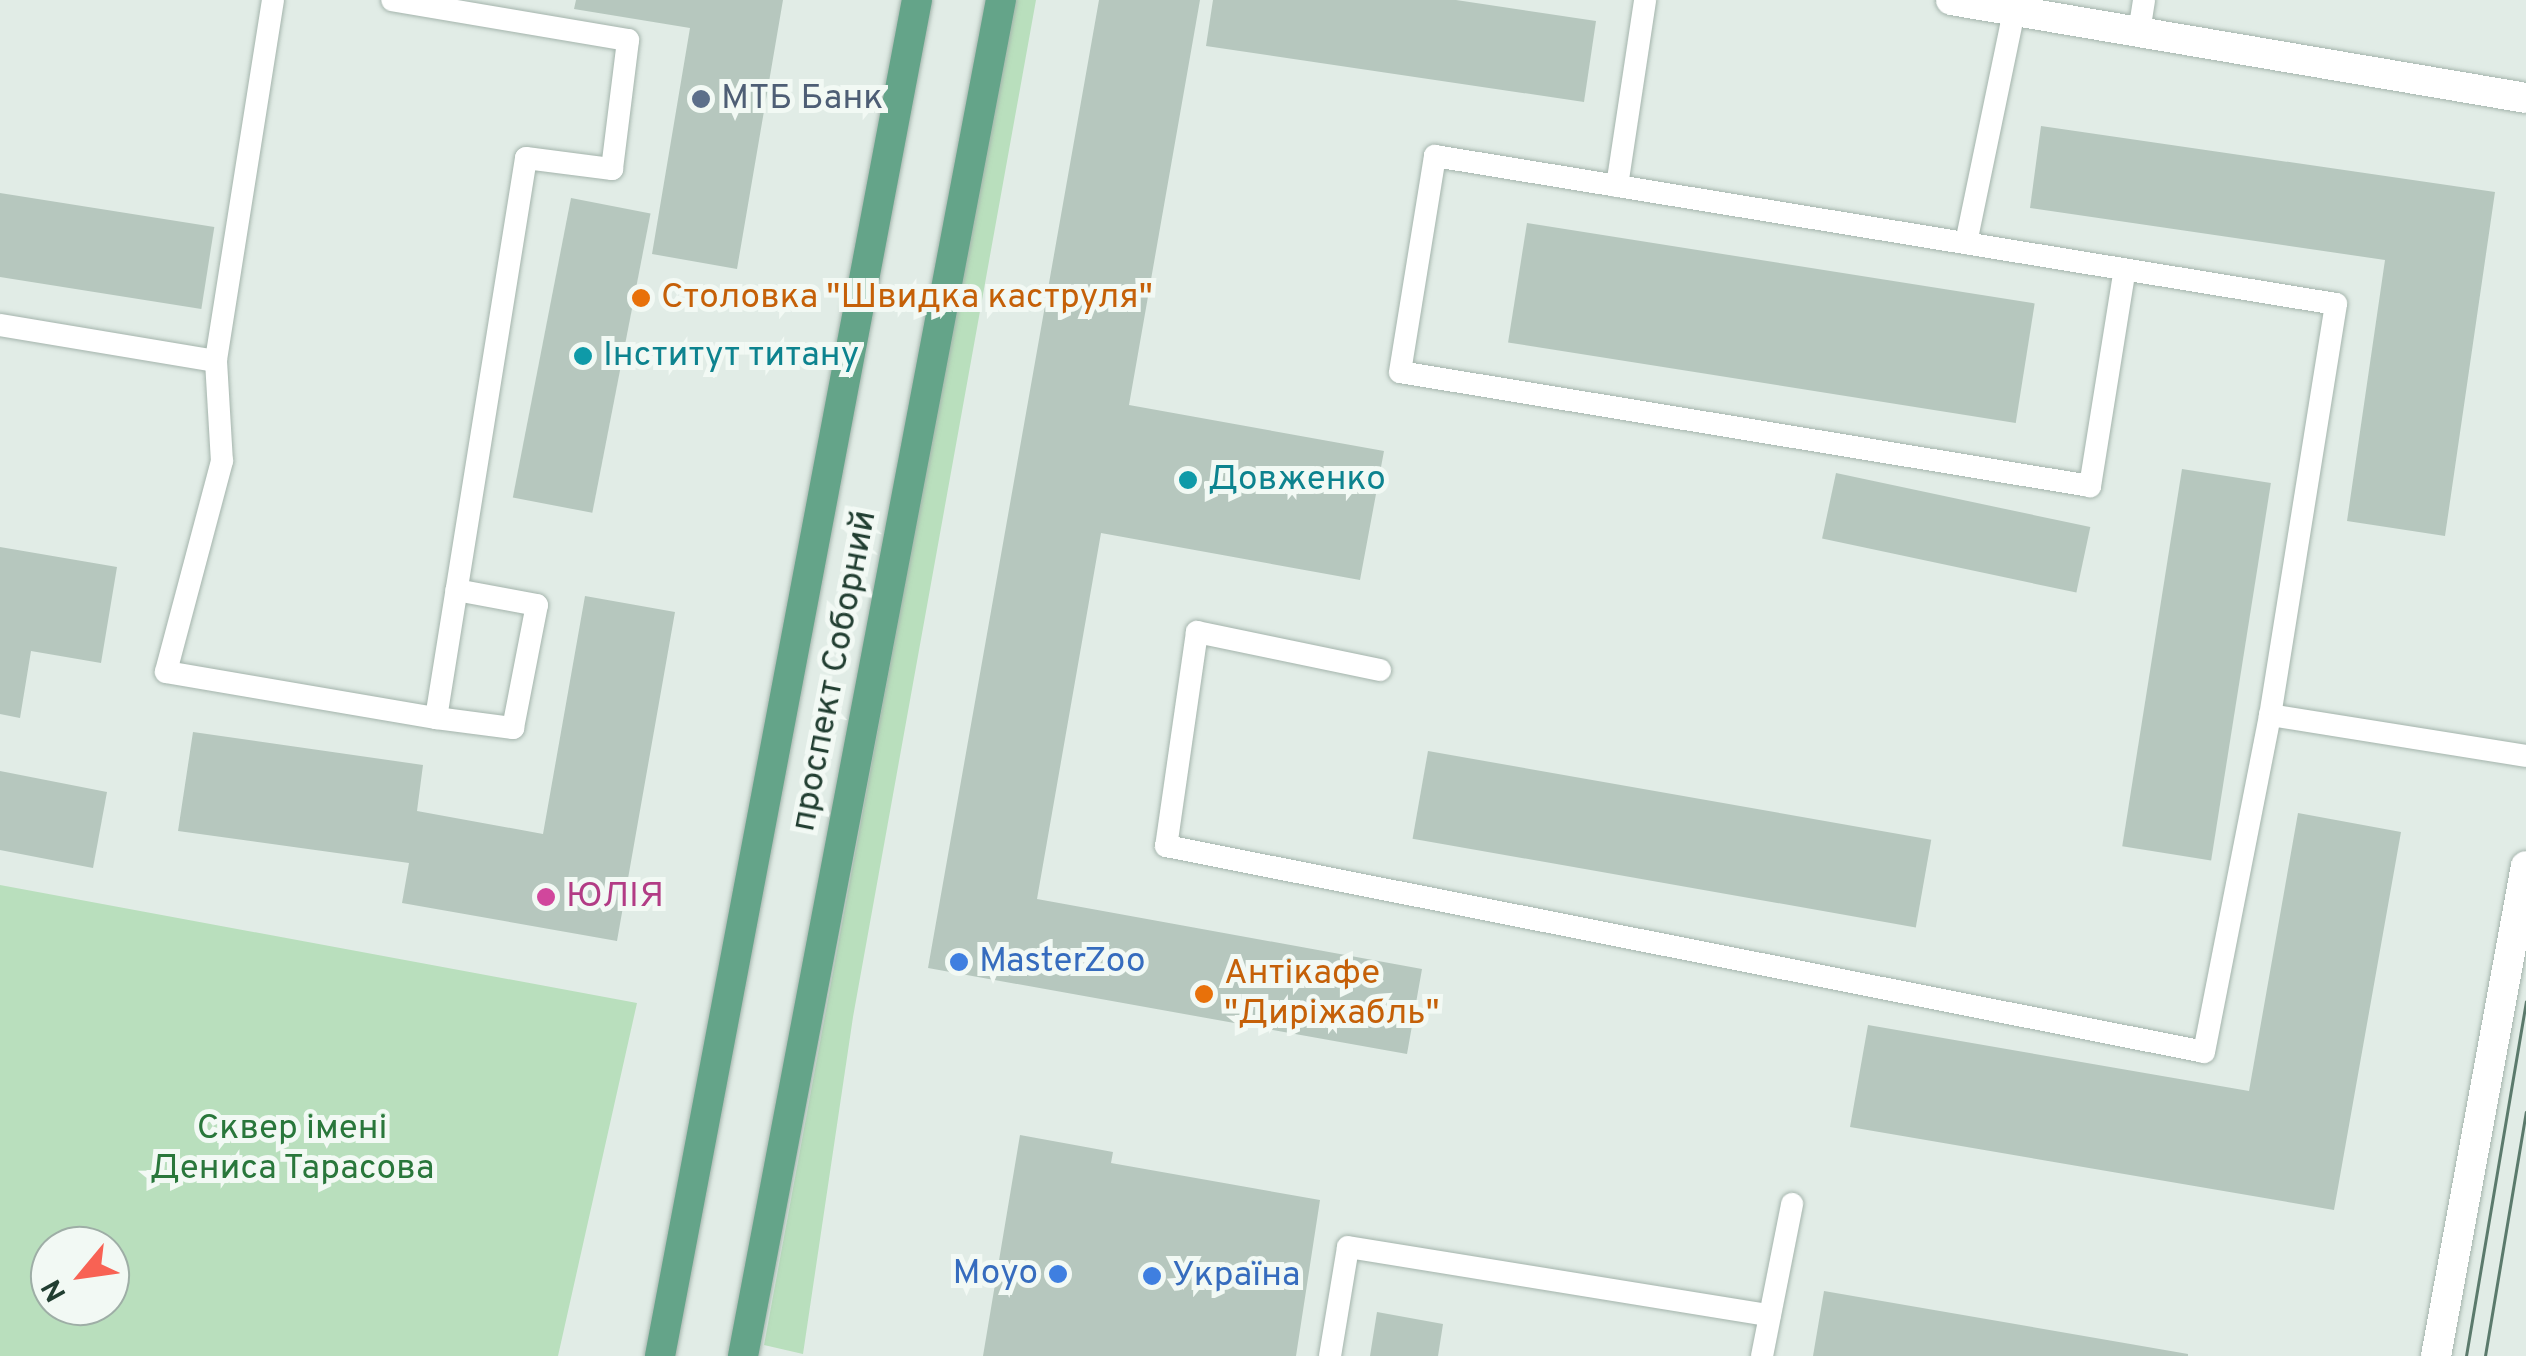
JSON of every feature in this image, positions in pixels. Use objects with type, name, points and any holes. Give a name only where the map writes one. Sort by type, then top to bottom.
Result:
[{"type":"main road","name":"проспект Соборний","points":[[660,1356],[917,0]]},
{"type":"main road","name":"проспект Соборний","points":[[743,1356],[1001,0]]},
{"type":"street","points":[[1950,0],[2526,98]]},
{"type":"street","points":[[2436,1356],[2526,866]]},
{"type":"lane","points":[[273,0],[216,361],[222,461],[166,672],[513,728],[537,605],[456,590]]},
{"type":"lane","points":[[392,0],[628,40],[612,169],[526,158],[436,718]]},
{"type":"lane","points":[[1617,186],[1645,0]]},
{"type":"lane","points":[[2139,32],[2144,0]]},
{"type":"lane","points":[[1966,243],[2014,11]]},
{"type":"lane","points":[[1380,670],[1197,632],[1166,846],[2204,1052],[2270,715],[2336,304],[2124,274],[1966,243],[1435,156],[1400,372],[2090,486],[2124,274]]},
{"type":"lane","points":[[0,325],[216,361]]},
{"type":"lane","points":[[2270,715],[2526,756]]},
{"type":"lane","points":[[1762,1356],[1792,1204]]},
{"type":"lane","points":[[1330,1356],[1348,1247],[1770,1315]]},
{"type":"green space","points":[[1013,0],[1036,0],[853,1017],[803,1354],[764,1345]]},
{"type":"green space","name":"Сквер імені Дениса Тарасова","points":[[0,885],[637,1003],[558,1356],[0,1356]]},
{"type":"building","points":[[576,0],[783,0],[737,269],[652,254],[690,28],[574,9]]},
{"type":"building","points":[[1099,0],[1200,0],[1129,405],[1384,451],[1360,580],[1101,533],[1037,899],[1422,969],[1407,1054],[928,968]]},
{"type":"building","points":[[1213,0],[1456,0],[1596,21],[1584,102],[1206,46]]},
{"type":"building","points":[[2041,126],[2495,192],[2445,536],[2347,521],[2385,260],[2030,208]]},
{"type":"building","points":[[0,193],[214,227],[201,309],[0,277]]},
{"type":"building","name":"Інститут титану","points":[[571,198],[651,213],[592,513],[513,497]]},
{"type":"building","points":[[1527,223],[2035,303],[2016,423],[1508,343]]},
{"type":"building","points":[[2182,469],[2271,483],[2211,860],[2122,846]]},
{"type":"building","points":[[1836,473],[2090,527],[2076,593],[1822,539]]},
{"type":"building","points":[[0,547],[117,567],[101,663],[31,651],[20,718],[0,714]]},
{"type":"building","points":[[585,596],[675,612],[617,941],[402,903],[409,863],[178,831],[193,732],[423,765],[417,811],[543,834]]},
{"type":"building","points":[[1428,751],[1931,840],[1916,927],[1413,839]]},
{"type":"building","points":[[0,771],[107,792],[93,868],[0,850]]},
{"type":"building","points":[[2298,813],[2401,832],[2334,1210],[1850,1127],[1868,1025],[2249,1091]]},
{"type":"building","name":"Україна","points":[[1020,1135],[1113,1152],[1111,1163],[1320,1200],[1296,1356],[983,1356]]},
{"type":"building","points":[[1824,1291],[2188,1354],[2188,1356],[1813,1356]]},
{"type":"building","name":"Україна","points":[[1377,1312],[1443,1324],[1438,1356],[1370,1356]]},
{"type":"tram line","points":[[2466,1356],[2526,1002]]},
{"type":"tram line","points":[[2485,1356],[2526,1112]]},
{"type":"place","name":"МТБ Банк","points":[[701,99]]},
{"type":"place","name":"Столовка \"Швидка каструля\"","points":[[641,298]]},
{"type":"place","name":"Інститут титану","points":[[583,356]]},
{"type":"place","name":"Довженко","points":[[1188,480]]},
{"type":"place","name":"ЮЛІЯ","points":[[546,897]]},
{"type":"place","name":"MasterZoo","points":[[959,962]]},
{"type":"place","name":"Антiкафе \"Дирiжабль\"","points":[[1204,994]]},
{"type":"place","name":"Moyo","points":[[1058,1274]]},
{"type":"place","name":"Україна","points":[[1152,1276]]}]
